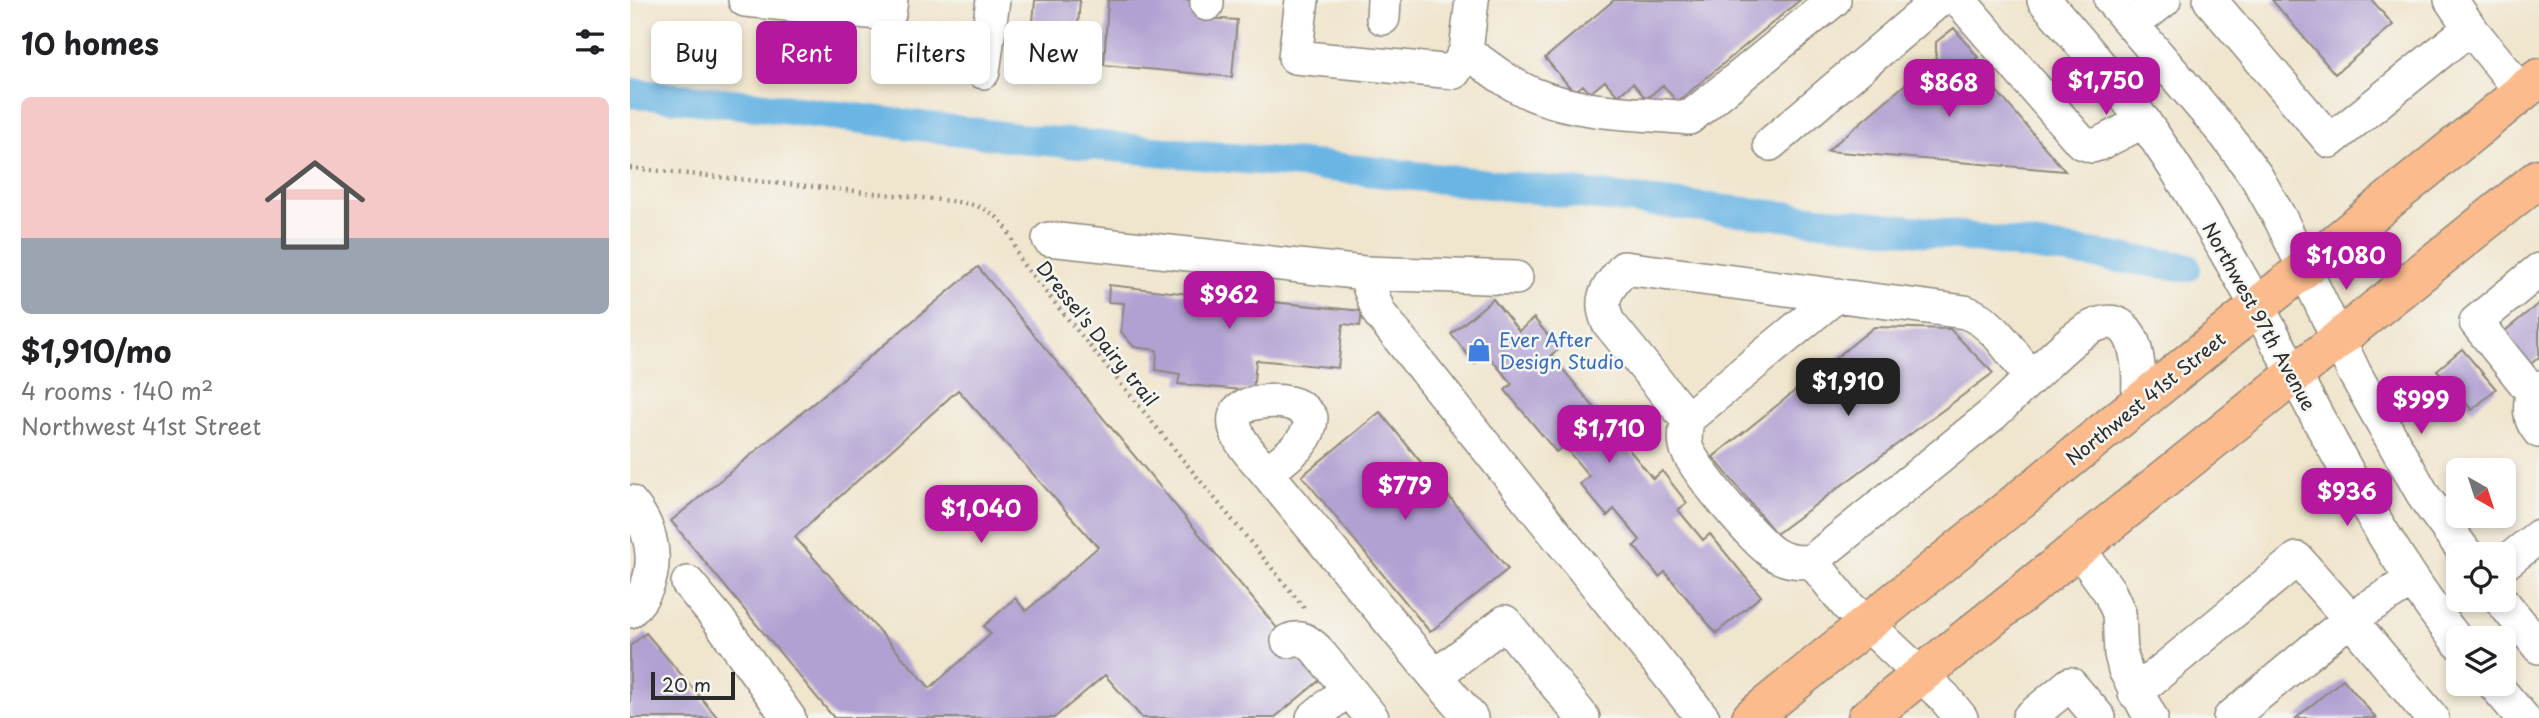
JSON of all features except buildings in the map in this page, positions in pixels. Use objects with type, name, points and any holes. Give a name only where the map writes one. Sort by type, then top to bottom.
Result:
[{"type":"main road","name":"Northwest 41st Street","points":[[1751,718],[2531,85]]},
{"type":"main road","points":[[1879,716],[1921,674],[2539,178]]},
{"type":"street","points":[[745,0],[890,14],[891,0]]},
{"type":"street","points":[[989,21],[992,0]]},
{"type":"street","points":[[1301,0],[1295,57],[1454,72],[1466,51],[1472,0]]},
{"type":"street","points":[[1466,51],[1522,88],[1568,106],[1689,118],[1834,0]]},
{"type":"street","points":[[1770,144],[1939,0]]},
{"type":"street","points":[[1959,0],[2081,142],[2092,146],[2099,144],[2144,121]]},
{"type":"street","name":"Northwest 97th Avenue","points":[[2044,0],[2144,121],[2186,186],[2258,307],[2359,496],[2412,580],[2446,626]]},
{"type":"street","points":[[2164,0],[2121,12],[2242,156],[2269,197],[2355,374],[2425,498],[2457,542]]},
{"type":"street","points":[[2210,0],[2330,141],[2470,28]]},
{"type":"street","points":[[2451,0],[2470,28],[2531,85]]},
{"type":"street","points":[[1049,239],[1364,273],[1516,278]]},
{"type":"street","points":[[2031,378],[1992,328],[1975,316],[1950,310],[1624,268],[1604,295],[1602,307],[1608,322],[1687,419],[1686,446],[1698,470],[1762,545],[1777,556],[1796,563],[1812,561],[1993,414],[2085,332],[2101,324],[2111,323],[2126,330],[2133,342],[2139,367],[2138,402]]},
{"type":"street","points":[[2539,270],[2476,322],[2536,389],[2529,412],[2532,424],[2539,431]]},
{"type":"street","points":[[1364,273],[1379,313],[1703,718]]},
{"type":"street","points":[[1687,419],[1837,295]]},
{"type":"street","points":[[1267,473],[1471,718]]},
{"type":"street","points":[[630,502],[643,518],[653,552],[643,591],[630,611]]},
{"type":"street","points":[[2516,554],[2539,536]]},
{"type":"street","points":[[2078,548],[2109,590],[2119,613],[2124,670],[2143,705],[2297,558],[2432,718]]},
{"type":"street","points":[[1812,561],[1847,605],[1921,674],[1961,718]]},
{"type":"street","points":[[2230,718],[2350,620],[2412,580]]},
{"type":"street","points":[[688,583],[718,619],[789,718]]},
{"type":"street","points":[[2511,612],[2539,647]]},
{"type":"street","points":[[1435,676],[1505,622],[1583,718]]},
{"type":"street","points":[[1287,641],[1298,637],[1306,640],[1372,718]]},
{"type":"street","points":[[2029,718],[2070,684],[2099,718]]},
{"type":"street","points":[[1313,718],[1348,689]]},
{"type":"street","points":[[2504,696],[2523,718]]},
{"type":"path","name":"Dressel's Dairy trail","points":[[630,168],[933,199],[978,205],[992,212],[1010,234],[1022,263],[1312,617]]},
{"type":"waterway","points":[[630,93],[1035,140],[1322,166],[1930,232],[2186,267]]},
{"type":"place","name":"Ever After Design Studio","points":[[1479,350]]}]
